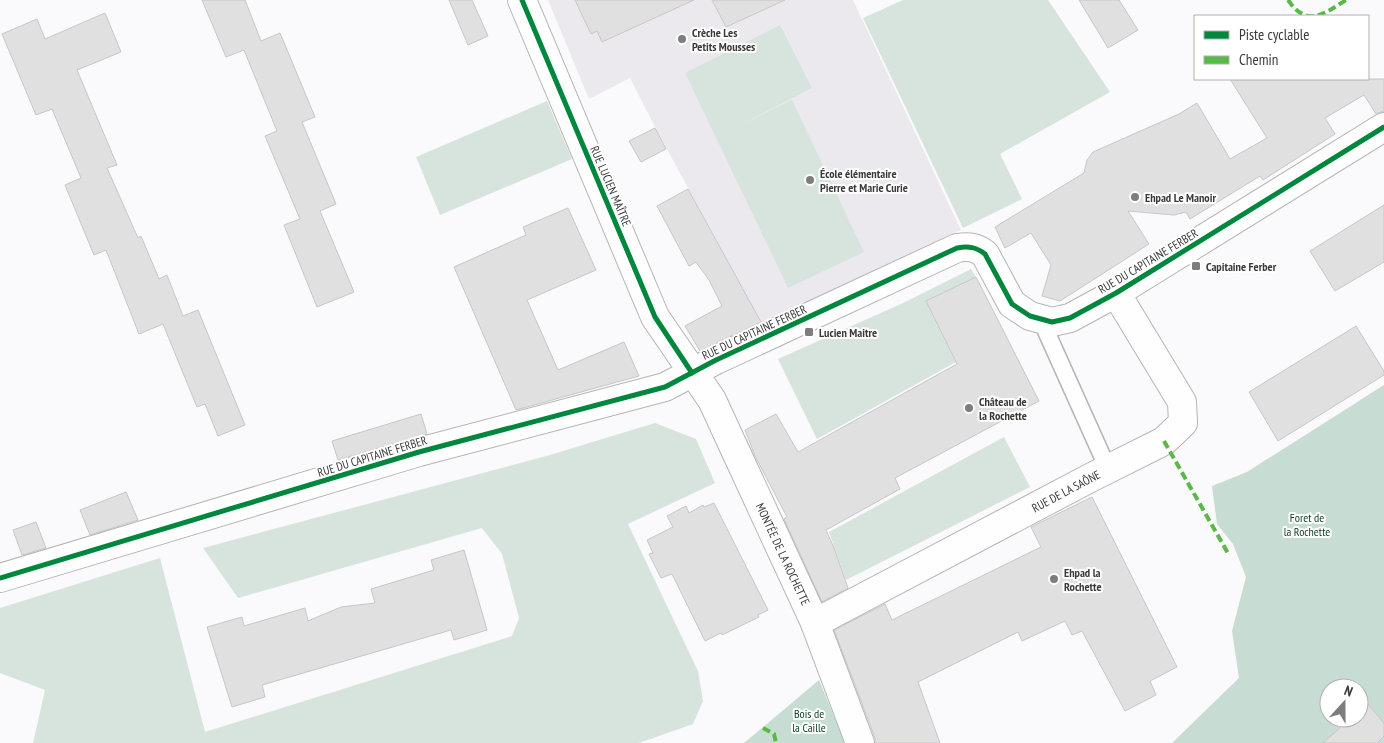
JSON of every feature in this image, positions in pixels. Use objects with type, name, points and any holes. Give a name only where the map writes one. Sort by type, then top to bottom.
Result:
[{"type":"street","name":"RUE LUCIEN MAÎTRE","points":[[522,0],[655,317],[692,373]]},
{"type":"street","name":"RUE DU CAPITAINE FERBER","points":[[0,578],[419,452],[666,387],[957,248],[969,246],[985,254],[1012,304],[1030,316],[1052,322],[1070,318],[1116,293],[1384,127]]},
{"type":"street","name":"RUE DE LA SAÔNE","points":[[814,623],[1164,441],[1183,422],[1182,402],[1116,293]]},
{"type":"street","name":"MONTÉE DE LA ROCHETTE","points":[[692,373],[712,400],[814,623],[860,743]]},
{"type":"lane","points":[[1046,321],[1046,331],[1108,469]]},
{"type":"shaded area","name":"École élémentaire Pierre et Marie Curie","points":[[548,0],[853,0],[961,230],[762,324],[630,78],[589,99]]},
{"type":"shaded area","points":[[903,0],[1048,0],[1110,92],[1000,154],[1022,199],[963,228],[863,18]]},
{"type":"shaded area","points":[[780,25],[812,88],[742,124],[792,100],[864,252],[788,288],[685,73]]},
{"type":"shaded area","points":[[547,101],[572,159],[440,215],[416,157]]},
{"type":"shaded area","points":[[971,269],[976,277],[926,301],[956,362],[817,439],[778,359],[903,303]]},
{"type":"shaded area","points":[[655,423],[696,439],[715,483],[628,524],[698,671],[703,701],[693,724],[639,743],[33,743],[45,690],[0,673],[0,608],[160,558],[205,732],[512,636],[519,618],[502,554],[482,528],[238,598],[203,548],[550,455]]},
{"type":"shaded area","points":[[1004,437],[1030,487],[846,580],[829,532]]},
{"type":"green space","name":"Foret de la Rochette","points":[[1384,385],[1384,743],[1172,743],[1239,678],[1232,631],[1246,577],[1233,544],[1217,524],[1212,486],[1247,472]]},
{"type":"green space","name":"Bois de la Caille","points":[[819,680],[845,743],[744,743]]},
{"type":"building","points":[[202,0],[245,0],[261,41],[280,33],[315,117],[302,122],[336,204],[320,211],[354,292],[317,307],[284,225],[300,219],[265,136],[277,131],[244,50],[226,57]]},
{"type":"building","points":[[449,0],[472,0],[488,36],[468,45]]},
{"type":"building","points":[[575,0],[694,0],[602,42],[597,31],[591,34]]},
{"type":"building","points":[[712,0],[785,0],[726,27]]},
{"type":"building","points":[[1079,0],[1119,0],[1138,30],[1108,48]]},
{"type":"building","points":[[105,13],[121,52],[77,70],[117,165],[107,168],[138,238],[141,236],[159,279],[167,275],[183,316],[198,310],[245,425],[218,436],[205,404],[197,407],[163,324],[139,334],[106,250],[94,255],[65,185],[81,178],[52,109],[36,115],[2,34],[37,19],[45,39]]},
{"type":"building","name":"Ehpad Le Manoir","points":[[1384,79],[1384,111],[1376,114],[1364,95],[1325,118],[1335,134],[1263,180],[1260,176],[1190,219],[1186,212],[1174,215],[1128,211],[1149,244],[1060,301],[1042,296],[1051,265],[1031,233],[1005,248],[995,227],[1084,173],[1087,160],[1093,152],[1179,114],[1197,103],[1230,159],[1267,138],[1231,80]]},
{"type":"building","points":[[655,128],[666,149],[641,162],[629,141]]},
{"type":"building","points":[[688,189],[761,322],[700,351],[685,326],[722,306],[709,280],[696,262],[689,266],[657,206]]},
{"type":"building","points":[[1384,205],[1384,262],[1335,291],[1310,251]]},
{"type":"building","points":[[568,208],[596,270],[527,300],[558,370],[624,342],[639,376],[516,410],[454,267],[526,235],[523,227]]},
{"type":"building","name":"Château de la Rochette","points":[[976,277],[1039,401],[895,478],[900,489],[826,530],[848,588],[822,602],[784,519],[787,517],[755,456],[745,430],[776,414],[798,452],[957,364],[926,301]]},
{"type":"building","points":[[1356,326],[1384,371],[1384,375],[1278,441],[1249,392]]},
{"type":"building","points":[[421,414],[427,434],[338,460],[332,441]]},
{"type":"building","points":[[126,492],[138,520],[90,535],[80,510]]},
{"type":"building","name":"Ehpad la Rochette","points":[[1092,497],[1177,667],[1150,681],[1156,695],[1125,711],[1082,631],[1072,635],[1065,621],[1022,641],[1018,632],[918,682],[940,743],[875,743],[875,738],[834,630],[885,604],[892,620],[1041,547],[1031,527]]},
{"type":"building","points":[[714,503],[768,610],[758,615],[759,617],[705,641],[672,574],[661,578],[649,554],[653,553],[647,540],[673,527],[667,516],[686,506],[689,513],[703,505],[704,507]]},
{"type":"building","points":[[36,522],[46,548],[22,555],[13,530]]},
{"type":"building","points":[[464,550],[487,630],[454,640],[451,630],[262,685],[265,697],[232,707],[207,627],[242,617],[244,626],[305,608],[308,621],[341,607],[375,603],[371,589],[434,570],[431,560]]},
{"type":"building","points":[[1369,705],[1384,723],[1384,736],[1377,743],[1323,743],[1340,728],[1369,728]]},
{"type":"marked path","points":[[1288,0],[1295,9],[1306,15]]},
{"type":"marked path","points":[[1320,15],[1346,0]]},
{"type":"marked path","points":[[1164,441],[1229,555]]},
{"type":"marked path","points":[[763,728],[774,734],[776,743]]},
{"type":"cycle path","points":[[522,0],[655,317],[692,373]]},
{"type":"cycle path","points":[[0,578],[419,452],[665,387],[716,360],[957,248],[972,248],[985,254],[1012,304],[1030,316],[1052,322],[1070,318],[1116,293],[1384,127]]},
{"type":"place","name":"Crèche Les Petits Mousses","points":[[682,39]]},
{"type":"place","name":"École élémentaire Pierre et Marie Curie","points":[[810,180]]},
{"type":"place","name":"Ehpad Le Manoir","points":[[1135,197]]},
{"type":"place","name":"Capitaine Ferber","points":[[1196,266]]},
{"type":"place","name":"Lucien Maitre","points":[[809,332]]},
{"type":"place","name":"Château de la Rochette","points":[[969,408]]},
{"type":"place","name":"Ehpad la Rochette","points":[[1054,579]]}]
